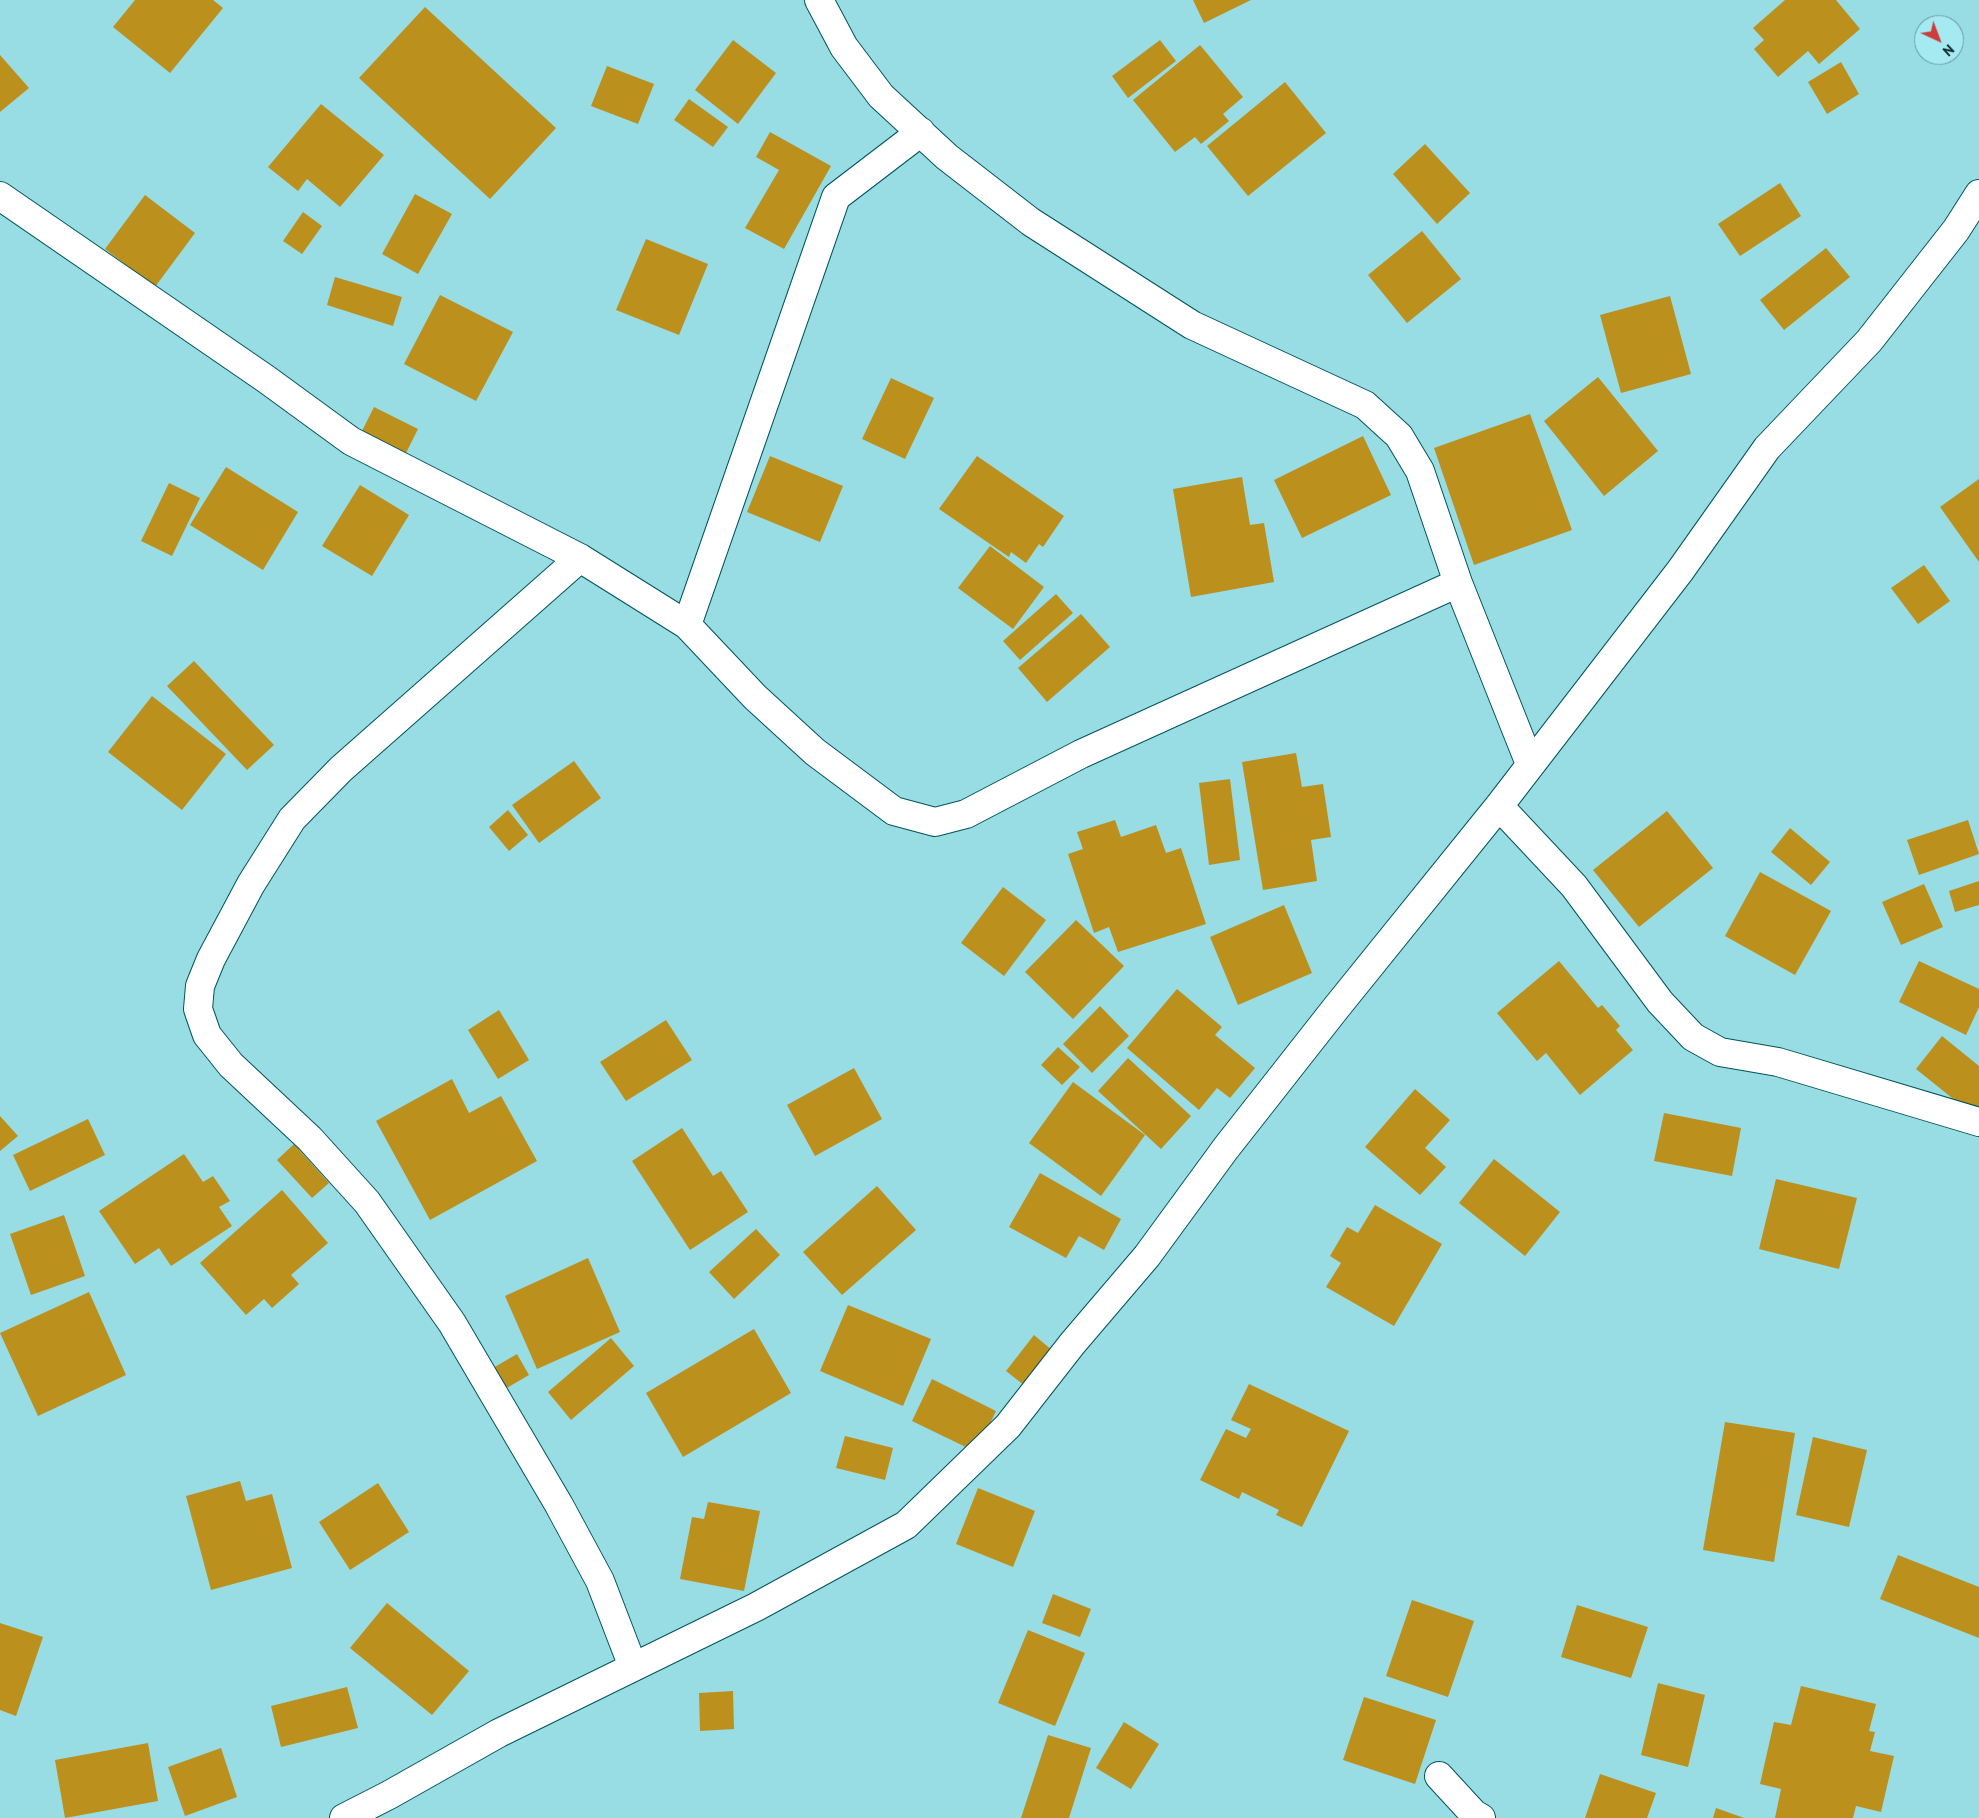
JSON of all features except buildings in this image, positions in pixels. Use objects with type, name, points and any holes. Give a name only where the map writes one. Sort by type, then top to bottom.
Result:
[{"type":"street","points":[[819,0],[844,47],[882,96],[947,157],[1031,222],[1192,325],[1365,405],[1399,436],[1420,471],[1458,583],[1530,764]]},
{"type":"street","points":[[687,625],[836,196],[921,132]]},
{"type":"street","points":[[344,1818],[389,1795],[498,1733],[756,1607],[906,1525],[1008,1426],[1072,1344],[1146,1256],[1226,1148],[1336,1008],[1500,806],[1530,764],[1680,571],[1767,448],[1869,341],[1956,230],[1979,194]]},
{"type":"street","points":[[0,196],[266,379],[352,441],[580,558],[687,625],[756,697],[815,752],[894,811],[935,822],[966,814],[1081,754],[1458,583]]},
{"type":"street","points":[[580,558],[341,769],[292,819],[251,884],[211,958],[200,986],[198,1009],[207,1035],[231,1065],[310,1139],[368,1202],[452,1323],[559,1505],[600,1581],[633,1667]]},
{"type":"street","points":[[1500,806],[1574,886],[1660,1002],[1693,1037],[1720,1052],[1778,1062],[1979,1122]]},
{"type":"street","points":[[1438,1776],[1474,1814],[1481,1818]]}]
